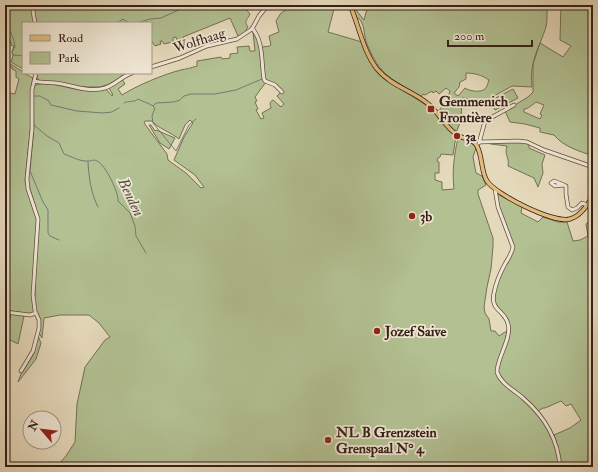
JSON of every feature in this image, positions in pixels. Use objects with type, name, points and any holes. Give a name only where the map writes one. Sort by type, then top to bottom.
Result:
[{"type":"main road","points":[[350,5],[371,58],[377,69],[395,84],[430,105],[453,132],[478,144],[478,150],[485,178],[495,189],[536,211],[558,220],[574,218],[581,213],[593,196]]},
{"type":"street","points":[[32,5],[35,22]]},
{"type":"street","name":"Wolfhaag","points":[[152,67],[180,58],[208,46],[233,40],[252,28],[258,17],[268,5]]},
{"type":"street","points":[[252,28],[258,36],[260,44],[264,79],[265,81],[274,84],[282,92]]},
{"type":"street","points":[[21,371],[32,355],[38,338],[39,320],[36,313],[33,295],[38,219],[28,189],[27,179],[32,129],[32,90],[36,74]]},
{"type":"street","points":[[34,81],[57,83],[85,89],[100,89],[107,88],[130,74]]},
{"type":"street","points":[[514,105],[485,121],[478,144],[527,142],[544,150],[593,167]]},
{"type":"street","points":[[564,184],[566,186],[568,207],[572,210],[577,208],[582,203],[587,205]]},
{"type":"street","points":[[495,189],[498,207],[513,248],[500,275],[494,294],[493,302],[495,308],[506,319],[509,325],[497,372],[507,385],[528,402],[546,422],[555,441],[560,467]]},
{"type":"street","points":[[5,312],[30,315],[36,313]]},
{"type":"green space","points":[[5,5],[252,5],[245,8],[250,14],[246,22],[248,27],[246,32],[238,36],[230,18],[183,37],[184,39],[178,42],[176,37],[173,38],[173,42],[164,44],[160,41],[161,44],[155,46],[152,42],[152,22],[22,22],[22,68],[11,62],[14,46],[11,45],[11,42],[5,40]]},
{"type":"green space","points":[[284,5],[335,5],[328,32],[362,42],[370,59],[383,77],[429,107],[445,126],[456,136],[453,155],[441,154],[437,161],[439,162],[439,173],[435,173],[435,180],[442,182],[442,190],[454,189],[453,176],[455,151],[458,138],[466,140],[476,148],[473,157],[476,173],[482,176],[486,185],[478,190],[478,194],[493,238],[491,269],[484,307],[485,313],[489,319],[491,331],[495,331],[499,336],[507,332],[505,346],[498,363],[497,373],[504,383],[525,400],[542,419],[550,433],[556,449],[558,467],[551,464],[549,466],[551,467],[56,467],[66,456],[75,442],[77,404],[85,367],[105,340],[110,337],[99,323],[89,315],[60,315],[44,318],[42,338],[39,333],[40,320],[35,310],[34,295],[39,222],[28,183],[33,135],[33,87],[37,85],[50,84],[78,90],[106,89],[112,96],[113,95],[109,88],[122,79],[125,84],[118,89],[122,95],[159,77],[197,66],[197,61],[221,57],[222,59],[230,58],[230,54],[238,53],[237,47],[249,46],[250,51],[255,51],[254,32],[259,41],[262,74],[263,79],[266,82],[255,97],[257,101],[255,102],[258,109],[256,110],[261,119],[264,118],[262,113],[271,108],[270,103],[273,100],[281,107],[284,104],[277,96],[282,91],[274,83],[264,77],[262,47],[271,45],[269,36],[279,32],[276,21],[281,13],[286,10]],"holes":[[[190,120],[193,123],[184,137],[174,160],[195,175],[204,187],[201,188],[186,173],[168,160],[167,154],[144,123],[145,121],[152,121],[157,126],[179,139],[185,125]]]},
{"type":"green space","points":[[352,5],[364,20],[368,5],[548,5],[546,27],[533,62],[531,78],[532,87],[512,86],[485,101],[462,98],[461,120],[456,133],[438,112],[447,100],[450,91],[446,88],[439,94],[436,91],[433,93],[432,91],[425,95],[423,94],[421,97],[382,71],[372,55],[366,41],[362,24],[356,17]],"holes":[[[466,73],[475,74],[489,80],[485,89],[472,91],[465,88],[458,96],[454,93],[459,87],[460,82],[466,79]]]},
{"type":"green space","points":[[561,5],[593,5],[593,156],[567,146],[554,135],[540,132],[540,128],[510,122],[505,111],[528,97],[533,92],[533,64],[540,43],[563,57],[571,46],[560,40]],"holes":[[[536,102],[544,105],[540,114],[542,115],[540,119],[524,112],[524,109]]]},
{"type":"green space","points":[[9,63],[22,71],[22,74],[33,78],[31,123],[25,181],[37,216],[34,312],[31,314],[5,310],[5,92],[15,94],[19,79],[16,77],[16,71],[8,65]]},
{"type":"green space","points":[[37,74],[126,74],[109,84],[100,87],[85,87],[40,81],[37,78]]},
{"type":"green space","points":[[513,89],[518,98],[495,110],[490,101]]},
{"type":"green space","points":[[149,125],[151,125],[155,131],[156,130],[175,138],[169,149],[160,143]]},
{"type":"green space","points":[[520,142],[529,144],[529,148],[545,155],[542,164],[543,173],[538,187],[534,178],[508,166],[506,152],[507,146],[487,143]]},
{"type":"green space","points":[[496,193],[522,207],[521,213],[538,222],[543,217],[558,222],[567,222],[573,241],[580,240],[588,236],[586,224],[593,218],[593,467],[561,467],[554,435],[570,428],[581,420],[571,404],[566,406],[561,401],[538,411],[509,387],[500,376],[498,370],[509,325],[496,307],[494,298],[500,275],[514,248],[499,207]]},
{"type":"green space","points":[[11,314],[24,316],[18,344],[6,338]]},
{"type":"green space","points":[[38,336],[41,343],[36,359],[18,382],[21,374],[33,355]]},
{"type":"waterway","points":[[140,22],[161,18],[185,7],[197,5]]},
{"type":"waterway","points":[[118,22],[123,19],[128,22]]},
{"type":"waterway","points":[[5,25],[14,41],[15,47],[12,53],[14,55],[22,56]]},
{"type":"waterway","points":[[124,103],[138,99],[153,106],[156,103],[174,102],[191,94],[215,94],[236,90],[262,79]]},
{"type":"waterway","points":[[34,96],[40,96],[48,100],[51,105],[77,111],[103,113],[112,112],[119,108]]},
{"type":"waterway","points":[[33,102],[34,125],[30,171],[48,210],[48,233],[50,236],[59,240]]},
{"type":"waterway","points":[[153,106],[155,108],[152,116],[153,123],[176,151],[189,125],[196,119]]},
{"type":"waterway","name":"Benden","points":[[34,125],[47,136],[59,143],[64,154],[82,161],[94,160],[104,167],[111,179],[118,197],[118,201],[130,213],[135,226],[136,236],[146,253]]},
{"type":"waterway","points":[[88,162],[91,186],[98,207]]},
{"type":"waterway","points":[[35,283],[35,296]]},
{"type":"place","name":"Gemmenich Frontière","points":[[431,109]]},
{"type":"place","name":"3a","points":[[457,136]]},
{"type":"place","name":"3b","points":[[412,216]]},
{"type":"place","name":"Jozef Saive","points":[[377,331]]},
{"type":"place","name":"NL B Grenzstein Grenspaal N° 4","points":[[328,440]]}]
